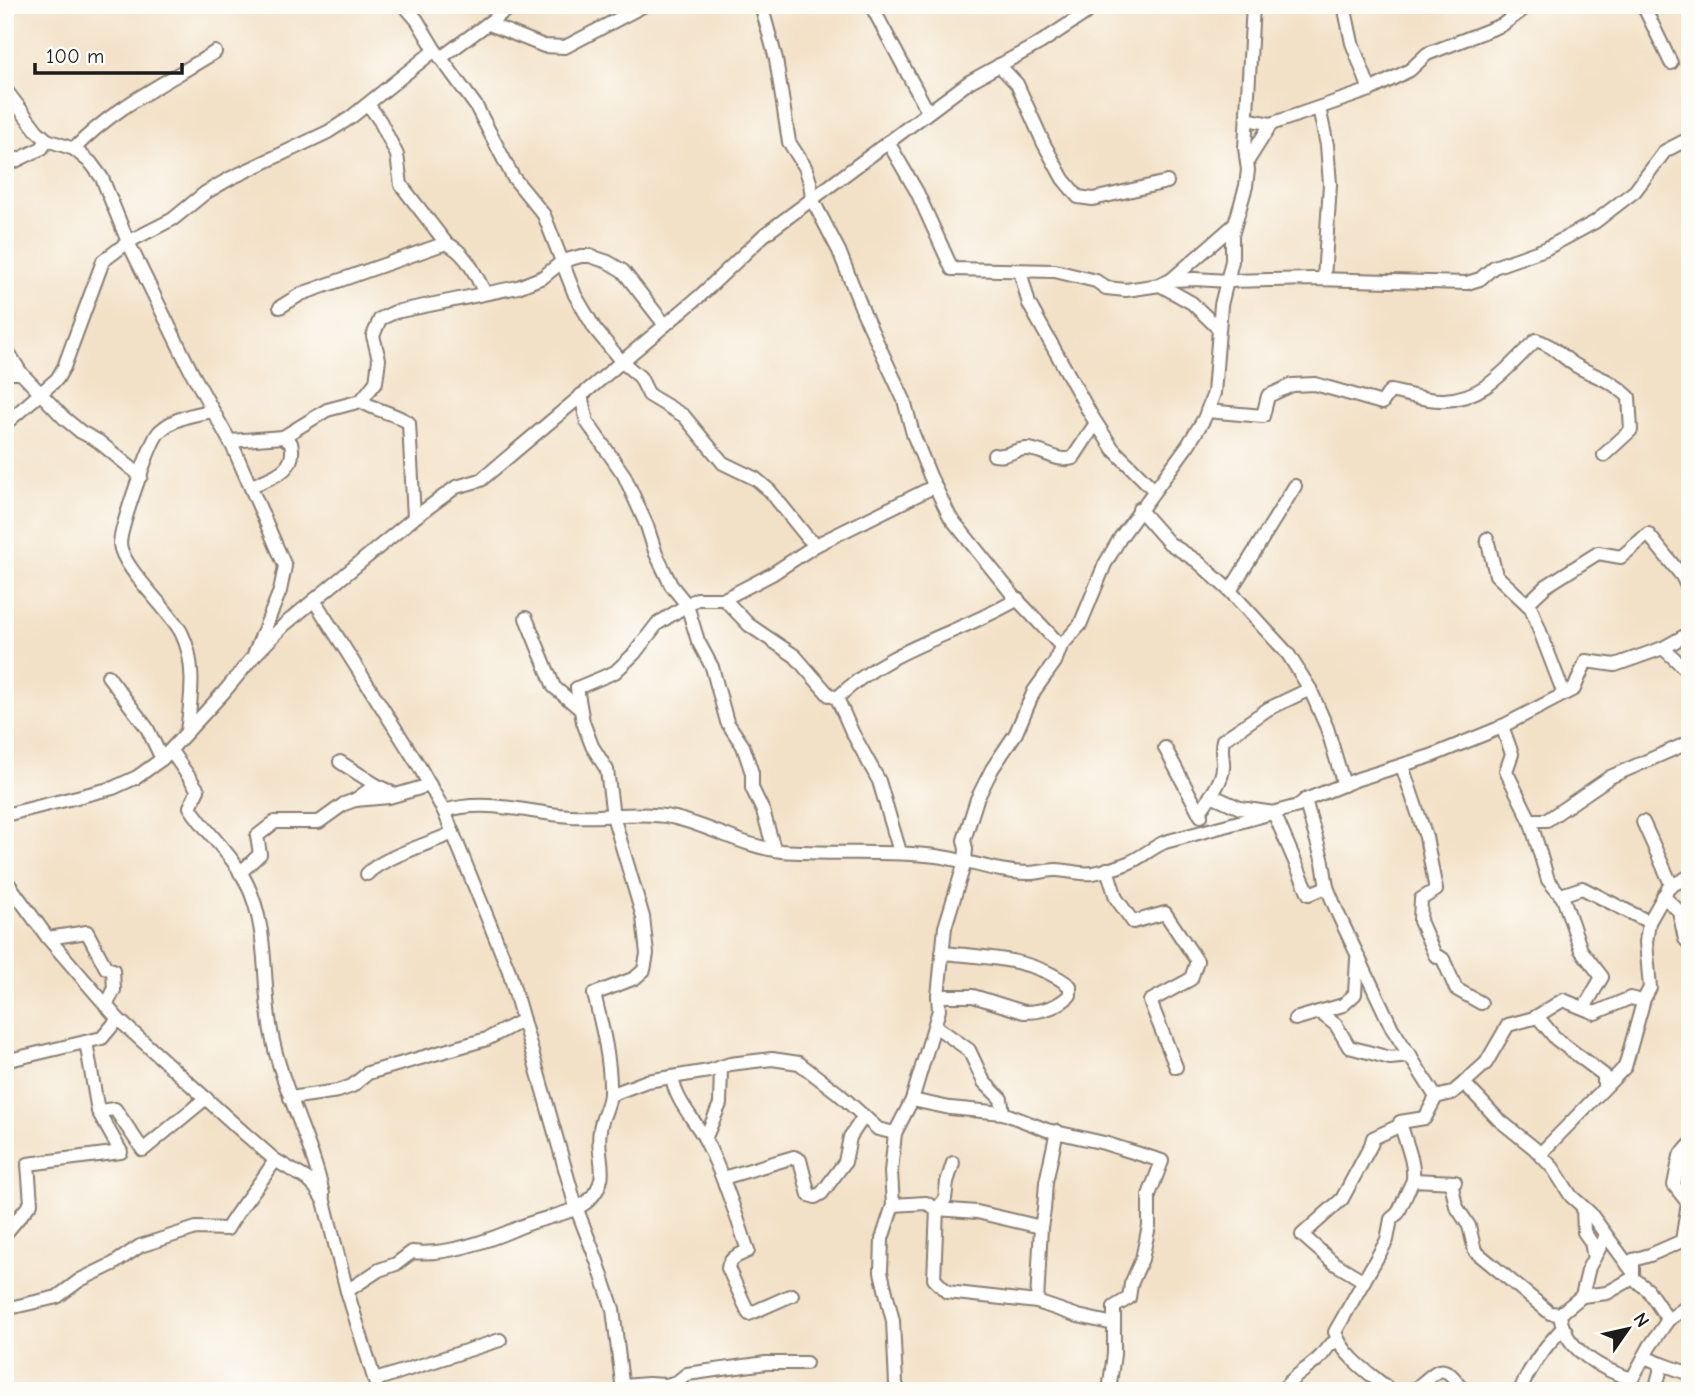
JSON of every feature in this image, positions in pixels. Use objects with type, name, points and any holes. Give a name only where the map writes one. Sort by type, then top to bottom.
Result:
[{"type":"street","points":[[404,5],[417,19],[476,106],[513,177],[544,215],[582,309],[621,361],[640,377],[649,395],[684,416],[723,463],[756,479],[770,491],[816,545]]},
{"type":"street","points":[[5,424],[57,379],[64,367],[103,261],[128,242],[173,219],[229,178],[328,132],[439,53],[489,24],[513,5]]},
{"type":"street","points":[[489,24],[544,46],[565,47],[645,5]]},
{"type":"street","points":[[761,5],[776,60],[789,142],[804,167],[810,182],[812,199],[839,251],[864,314],[904,400],[913,434],[935,486],[950,517],[1061,646]]},
{"type":"street","points":[[871,5],[928,112]]},
{"type":"street","points":[[5,815],[113,788],[137,777],[167,755],[284,625],[414,518],[456,487],[481,480],[665,325],[764,235],[969,82],[1040,43],[1098,5]]},
{"type":"street","points":[[900,1391],[896,1384],[893,1321],[881,1272],[882,1238],[893,1205],[891,1172],[894,1133],[912,1100],[935,1027],[939,1010],[945,927],[965,862],[964,841],[977,799],[992,769],[1016,733],[1034,691],[1055,662],[1061,646],[1080,625],[1105,564],[1139,509],[1188,445],[1214,394],[1218,328],[1228,281],[1232,235],[1247,186],[1247,119],[1253,5]]},
{"type":"street","points":[[1345,5],[1352,43],[1370,90]]},
{"type":"street","points":[[1247,119],[1271,124],[1370,90],[1410,70],[1427,54],[1502,25],[1529,5]]},
{"type":"street","points":[[1643,5],[1671,63]]},
{"type":"street","points":[[74,149],[94,128],[121,108],[215,52]]},
{"type":"street","points":[[999,65],[1017,84],[1044,144],[1063,178],[1078,197],[1093,199],[1167,182]]},
{"type":"street","points":[[5,89],[37,131],[47,140],[74,149],[91,163],[102,178],[128,242],[251,486],[285,566],[280,591],[253,657]]},
{"type":"street","points":[[368,104],[397,155],[401,185],[446,243],[453,246],[471,265],[485,293]]},
{"type":"street","points":[[1319,108],[1327,145],[1330,184],[1324,279]]},
{"type":"street","points":[[1247,162],[1271,124]]},
{"type":"street","points":[[888,142],[923,204],[952,269],[1055,271],[1096,281],[1106,288],[1126,290],[1165,283],[1324,279],[1467,283],[1480,279],[1494,267],[1545,249],[1595,222],[1635,191],[1665,151],[1690,138]]},
{"type":"street","points":[[5,166],[42,148],[47,140]]},
{"type":"street","points":[[1165,283],[1236,223]]},
{"type":"street","points":[[280,307],[301,294],[446,243]]},
{"type":"street","points":[[230,441],[283,437],[327,410],[361,401],[376,382],[379,359],[373,336],[380,319],[395,312],[518,287],[543,277],[563,261],[581,256],[608,262],[623,271],[665,325]]},
{"type":"street","points":[[1020,271],[1029,304],[1096,423],[1113,449],[1154,490]]},
{"type":"street","points":[[1165,283],[1192,303],[1218,328]]},
{"type":"street","points":[[1207,411],[1263,416],[1268,396],[1292,385],[1315,384],[1382,403],[1390,391],[1443,401],[1476,394],[1493,382],[1536,340],[1549,344],[1575,365],[1614,383],[1629,397],[1630,430],[1604,455]]},
{"type":"street","points":[[5,347],[21,373],[39,394],[80,432],[98,441],[141,477]]},
{"type":"street","points":[[5,373],[21,373]]},
{"type":"street","points":[[581,395],[587,422],[624,475],[671,585],[687,605],[698,641],[712,667],[727,722],[743,746],[752,773],[752,788],[763,811],[774,849]]},
{"type":"street","points":[[361,401],[373,410],[402,418],[409,423],[414,518]]},
{"type":"street","points":[[187,733],[192,680],[189,656],[182,634],[124,557],[120,543],[157,434],[183,418],[213,411]]},
{"type":"street","points":[[994,455],[1003,457],[1022,448],[1040,451],[1065,461],[1073,458],[1096,423]]},
{"type":"street","points":[[251,486],[285,471],[292,461],[291,443],[283,437]]},
{"type":"street","points":[[347,1291],[412,1252],[427,1254],[473,1244],[587,1203],[598,1190],[603,1175],[600,1129],[610,1095],[605,1041],[594,994],[635,978],[644,970],[647,954],[643,917],[613,816],[607,770],[592,746],[580,709],[577,688],[615,672],[634,654],[657,624],[696,599],[724,599],[772,574],[816,545],[935,486]]},
{"type":"street","points":[[1230,591],[1295,486]]},
{"type":"street","points":[[1139,509],[1170,543],[1197,561],[1230,591],[1288,654],[1310,689],[1327,728],[1344,785]]},
{"type":"street","points":[[1527,604],[1546,586],[1598,553],[1621,557],[1648,534],[1682,576],[1690,592]]},
{"type":"street","points":[[1487,539],[1496,575],[1531,608],[1564,694]]},
{"type":"street","points":[[724,599],[749,625],[795,656],[829,695],[837,698],[879,781],[900,852]]},
{"type":"street","points":[[837,698],[870,669],[908,649],[1000,610],[1018,599]]},
{"type":"street","points":[[314,600],[444,811],[509,971],[576,1207],[613,1309],[623,1389],[648,1384],[666,1385],[677,1382],[687,1374],[766,1363],[806,1363]]},
{"type":"street","points":[[526,618],[554,687],[580,709]]},
{"type":"street","points":[[444,811],[463,805],[487,805],[545,814],[669,817],[774,849],[866,854],[900,852],[1030,873],[1054,870],[1081,874],[1130,863],[1152,848],[1208,829],[1298,806],[1305,800],[1402,766],[1502,726],[1574,689],[1586,661],[1615,664],[1663,648],[1690,634]]},
{"type":"street","points":[[1663,648],[1690,673]]},
{"type":"street","points":[[108,676],[167,755],[198,790],[190,807],[247,885],[262,939],[271,1031],[290,1098],[319,1175],[347,1291],[376,1385],[500,1340]]},
{"type":"street","points":[[1199,813],[1223,770],[1220,752],[1223,740],[1268,709],[1310,689]]},
{"type":"street","points":[[1502,726],[1512,754],[1506,771],[1530,820],[1548,880],[1561,895],[1581,950],[1602,977],[1584,1008]]},
{"type":"street","points":[[1530,820],[1547,820],[1610,777],[1690,742]]},
{"type":"street","points":[[1165,748],[1208,829]]},
{"type":"street","points":[[341,762],[396,795]]},
{"type":"street","points":[[1402,766],[1426,837],[1436,890],[1421,899],[1420,921],[1434,955],[1443,958],[1456,989],[1481,1003]]},
{"type":"street","points":[[355,800],[376,785]]},
{"type":"street","points":[[240,873],[260,854],[257,836],[275,822],[319,822],[344,804],[355,800],[396,795],[430,785]]},
{"type":"street","points":[[1211,795],[1240,808],[1274,813]]},
{"type":"street","points":[[1305,800],[1323,862],[1327,887],[1357,956],[1392,1028],[1436,1097]]},
{"type":"street","points":[[1274,813],[1309,894],[1327,887]]},
{"type":"street","points":[[1643,822],[1672,886]]},
{"type":"street","points":[[367,874],[374,866],[453,833]]},
{"type":"street","points":[[939,857],[964,841]]},
{"type":"street","points":[[1107,869],[1116,898],[1133,922],[1165,913],[1196,961],[1191,979],[1150,1001],[1176,1067]]},
{"type":"street","points":[[1540,1154],[1625,1067],[1643,1002],[1650,988],[1646,942],[1649,922],[1672,886],[1690,876]]},
{"type":"street","points":[[5,879],[48,938],[118,1019],[275,1160],[307,1179],[324,1201]]},
{"type":"street","points":[[1561,895],[1582,888],[1649,922]]},
{"type":"street","points":[[1664,897],[1679,911],[1685,939],[1690,945]]},
{"type":"street","points":[[48,938],[87,932],[106,968],[113,970],[114,990],[106,1006]]},
{"type":"street","points":[[938,996],[972,996],[1032,1012],[1061,1005],[1070,995],[1070,986],[1057,976],[1033,965],[942,953]]},
{"type":"street","points":[[1295,1019],[1343,1005],[1355,994],[1357,956]]},
{"type":"street","points":[[1364,1281],[1334,1262],[1302,1235],[1342,1199],[1373,1138],[1401,1125],[1400,1122],[1425,1118],[1436,1097],[1452,1093],[1486,1063],[1508,1025],[1536,1016],[1563,1000],[1595,1013],[1630,998],[1643,1002]]},
{"type":"street","points":[[1319,1012],[1336,1025],[1349,1047],[1390,1058],[1411,1056]]},
{"type":"street","points":[[1536,1016],[1556,1040],[1604,1075],[1604,1086]]},
{"type":"street","points":[[5,1061],[102,1038],[118,1019]]},
{"type":"street","points":[[290,1098],[338,1091],[352,1086],[368,1073],[480,1042],[523,1020]]},
{"type":"street","points":[[935,1027],[969,1050],[984,1082],[1001,1099],[1003,1114]]},
{"type":"street","points":[[5,1234],[31,1202],[28,1164],[121,1152],[98,1111],[86,1042]]},
{"type":"street","points":[[610,1095],[647,1081],[772,1059],[799,1063],[878,1129],[894,1133]]},
{"type":"street","points":[[705,1139],[720,1104],[721,1068]]},
{"type":"street","points":[[680,1103],[691,1074]]},
{"type":"street","points":[[672,1077],[674,1092],[705,1139],[723,1178],[748,1251],[733,1258],[728,1268],[749,1314],[792,1295]]},
{"type":"street","points":[[1464,1083],[1497,1119],[1553,1168],[1571,1196],[1606,1236],[1668,1320]]},
{"type":"street","points":[[98,1111],[115,1109],[143,1150],[206,1098]]},
{"type":"street","points":[[912,1100],[950,1108],[1003,1114],[1161,1161],[1149,1195],[1149,1226],[1142,1259],[1131,1284],[1129,1298],[1114,1307],[1114,1354],[1109,1391]]},
{"type":"street","points":[[723,1178],[793,1157],[800,1160],[809,1195],[815,1197],[822,1193],[845,1162],[850,1137],[864,1116]]},
{"type":"street","points":[[1391,1391],[1361,1367],[1338,1341],[1335,1332],[1387,1240],[1391,1219],[1398,1213],[1413,1180],[1415,1165],[1407,1149],[1401,1125]]},
{"type":"street","points":[[1037,1302],[1046,1182],[1057,1132]]},
{"type":"street","points":[[1633,1275],[1633,1260],[1682,1241],[1688,1203],[1687,1197],[1674,1185],[1680,1156],[1690,1145]]},
{"type":"street","points":[[5,1309],[57,1297],[80,1280],[113,1264],[140,1246],[196,1228],[227,1229],[275,1160]]},
{"type":"street","points":[[953,1163],[945,1199],[937,1209],[934,1279],[939,1285],[947,1292],[1037,1302],[1078,1316],[1114,1324]]},
{"type":"street","points":[[1413,1180],[1453,1182],[1456,1206],[1469,1226],[1475,1251],[1550,1313],[1560,1314],[1582,1296],[1607,1293],[1633,1275]]},
{"type":"street","points":[[893,1205],[926,1203],[937,1209],[977,1212],[1041,1227]]},
{"type":"street","points":[[1583,1207],[1584,1232],[1591,1242],[1594,1258]]},
{"type":"street","points":[[1582,1296],[1589,1267],[1606,1236]]},
{"type":"street","points":[[1560,1314],[1561,1324],[1579,1352],[1631,1385],[1644,1357],[1668,1320],[1688,1307]]},
{"type":"street","points":[[1520,1391],[1528,1370],[1545,1347],[1559,1332],[1566,1331]]},
{"type":"street","points":[[1282,1391],[1287,1383],[1319,1358],[1331,1342],[1338,1341]]},
{"type":"street","points":[[1644,1357],[1690,1374]]},
{"type":"street","points":[[1652,1391],[1656,1387],[1662,1364]]},
{"type":"street","points":[[1413,1391],[1436,1372],[1445,1370],[1450,1372],[1464,1391]]}]
